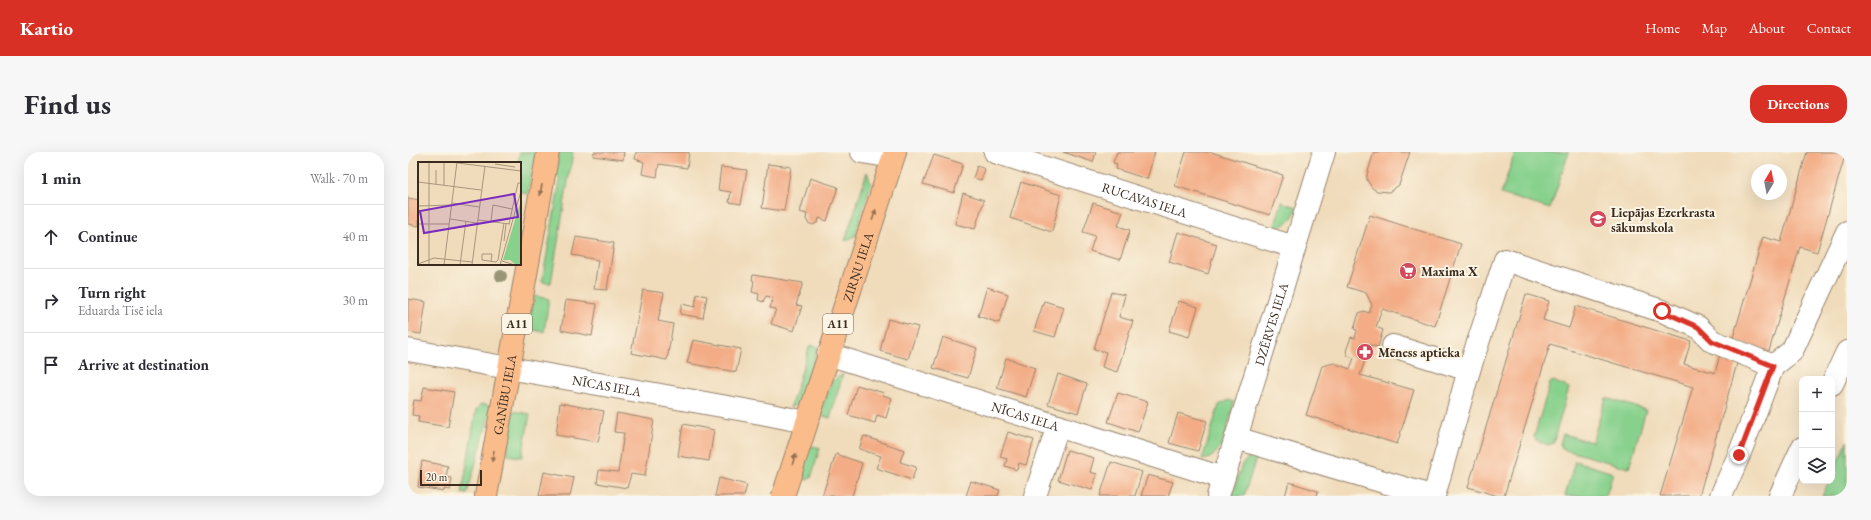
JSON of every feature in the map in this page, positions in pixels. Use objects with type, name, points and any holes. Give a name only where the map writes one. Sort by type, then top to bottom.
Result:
[{"type":"highway","name":"GANĪBU IELA","points":[[486,496],[548,152]]},
{"type":"highway","name":"ZIRŅU IELA","points":[[783,496],[894,155]]},
{"type":"street","points":[[862,152],[894,155]]},
{"type":"street","name":"RUCAVAS IELA","points":[[995,152],[1294,247]]},
{"type":"street","name":"DZĒRVES IELA","points":[[1221,487],[1324,152]]},
{"type":"street","points":[[1721,496],[1739,455],[1773,366],[1792,350],[1847,232]]},
{"type":"street","points":[[1434,496],[1469,370],[1505,260],[1662,311],[1698,327],[1712,341],[1773,366]]},
{"type":"street","points":[[1393,346],[1469,370]]},
{"type":"street","name":"NĪCAS IELA","points":[[408,350],[806,422]]},
{"type":"street","points":[[1835,378],[1847,352]]},
{"type":"street","name":"NĪCAS IELA","points":[[828,354],[1058,426],[1221,487]]},
{"type":"street","points":[[1035,496],[1058,426]]},
{"type":"street","points":[[1236,438],[1430,496]]},
{"type":"street","points":[[1780,496],[1799,455]]},
{"type":"green space","points":[[520,152],[535,152],[528,194],[521,192],[521,162],[518,162]]},
{"type":"green space","points":[[558,152],[573,152],[551,283],[542,282],[560,180],[554,174]]},
{"type":"green space","points":[[1515,152],[1569,152],[1550,209],[1501,194]]},
{"type":"green space","points":[[867,172],[871,184],[855,236],[845,241]]},
{"type":"green space","points":[[1282,202],[1297,207],[1294,215],[1286,224],[1274,228]]},
{"type":"green space","points":[[534,296],[549,299],[544,332],[528,329]]},
{"type":"green space","points":[[810,345],[818,347],[803,397],[798,403],[790,408]]},
{"type":"green space","points":[[843,374],[830,418],[819,415],[832,381]]},
{"type":"green space","points":[[1553,381],[1569,388],[1553,443],[1549,445],[1537,441],[1534,437],[1550,383]]},
{"type":"green space","points":[[1606,398],[1646,410],[1629,468],[1562,449],[1560,444],[1563,434],[1592,442]]},
{"type":"green space","points":[[1229,400],[1234,402],[1227,428],[1220,446],[1216,453],[1209,458],[1202,460],[1219,405]]},
{"type":"green space","points":[[481,404],[492,406],[467,494],[462,493],[476,410]]},
{"type":"green space","points":[[513,411],[530,414],[522,457],[507,455]]},
{"type":"green space","points":[[1847,441],[1847,496],[1822,496],[1828,484],[1835,484],[1835,467]]},
{"type":"green space","points":[[809,445],[820,448],[811,478],[807,480],[800,477]]},
{"type":"green space","points":[[1252,455],[1257,455],[1244,496],[1232,496],[1242,464]]},
{"type":"green space","points":[[1575,461],[1613,473],[1606,496],[1565,496]]},
{"type":"building","points":[[594,152],[624,152],[623,160],[593,156]]},
{"type":"building","points":[[636,152],[689,152],[687,168],[659,164],[657,177],[642,174],[644,162],[635,159]]},
{"type":"building","points":[[1063,152],[1096,152],[1093,162]]},
{"type":"building","points":[[1117,152],[1155,152],[1147,179],[1116,169],[1117,164],[1113,163]]},
{"type":"building","points":[[1186,152],[1211,152],[1283,175],[1270,215],[1175,186]]},
{"type":"building","points":[[1374,152],[1410,152],[1399,185],[1389,192],[1377,191],[1372,188],[1367,180],[1367,175]]},
{"type":"building","points":[[1807,152],[1846,152],[1817,252],[1800,247],[1769,351],[1732,341],[1763,237],[1781,242]]},
{"type":"building","points":[[934,155],[963,164],[954,193],[923,184]]},
{"type":"building","points":[[768,164],[791,167],[784,211],[762,208]]},
{"type":"building","points":[[977,166],[985,169],[981,180],[973,178]]},
{"type":"building","points":[[721,167],[747,170],[741,204],[729,202],[731,192],[718,190]]},
{"type":"building","points":[[810,178],[838,187],[827,221],[819,218],[818,222],[813,225],[808,223],[806,219],[807,214],[800,212]]},
{"type":"building","points":[[1021,182],[1061,195],[1052,232],[1010,218]]},
{"type":"building","points":[[963,193],[984,200],[975,229],[955,224]]},
{"type":"building","points":[[408,198],[418,200],[418,226],[408,224]]},
{"type":"building","points":[[1093,203],[1123,212],[1118,226],[1130,230],[1120,260],[1090,251],[1095,236],[1083,232]]},
{"type":"building","points":[[1370,215],[1461,244],[1435,326],[1382,309],[1376,327],[1383,330],[1378,347],[1370,345],[1360,375],[1414,390],[1397,444],[1306,415],[1322,366],[1334,363],[1350,369],[1354,358],[1348,356],[1346,351],[1351,337],[1355,338],[1357,330],[1354,329],[1359,313],[1364,311],[1369,313],[1372,305],[1366,293],[1347,287]]},
{"type":"building","points":[[1178,232],[1217,244],[1208,274],[1169,262]]},
{"type":"building","points":[[576,237],[614,243],[607,290],[594,289],[598,260],[572,255]]},
{"type":"building","points":[[753,275],[803,283],[796,305],[802,306],[794,331],[771,324],[776,309],[770,308],[773,298],[766,296],[763,302],[758,300],[759,294],[752,292],[754,281],[752,280]]},
{"type":"building","points":[[987,287],[1008,294],[999,323],[978,316]]},
{"type":"building","points":[[643,290],[664,293],[658,321],[673,324],[667,360],[631,353]]},
{"type":"building","points":[[1111,292],[1125,295],[1119,317],[1133,321],[1117,372],[1102,367],[1106,352],[1094,349]]},
{"type":"building","points":[[697,294],[707,296],[703,318],[680,314],[682,304],[695,307]]},
{"type":"building","points":[[1526,294],[1549,301],[1543,320],[1569,328],[1576,306],[1691,341],[1684,364],[1715,373],[1722,347],[1740,353],[1699,496],[1660,496],[1693,387],[1550,344],[1504,496],[1498,496],[1468,487]]},
{"type":"building","points":[[408,299],[426,302],[421,334],[408,332]]},
{"type":"building","points":[[566,300],[597,304],[592,336],[561,330]]},
{"type":"building","points":[[1044,301],[1064,307],[1055,337],[1034,331]]},
{"type":"building","points":[[1179,301],[1198,307],[1189,337],[1169,331]]},
{"type":"building","points":[[888,319],[918,327],[908,359],[880,351]]},
{"type":"building","points":[[943,337],[977,348],[968,378],[933,368]]},
{"type":"building","points":[[693,340],[741,349],[736,372],[687,363]]},
{"type":"building","points":[[1006,358],[1035,368],[1026,397],[997,388]]},
{"type":"building","points":[[1058,374],[1087,384],[1078,413],[1048,404]]},
{"type":"building","points":[[857,385],[884,393],[883,395],[892,398],[886,418],[877,415],[875,423],[848,415]]},
{"type":"building","points":[[424,387],[454,392],[448,427],[418,422],[419,416],[412,415],[414,400],[421,401]]},
{"type":"building","points":[[1118,393],[1148,402],[1138,432],[1108,422]]},
{"type":"building","points":[[560,403],[604,411],[598,442],[556,435]]},
{"type":"building","points":[[617,413],[654,420],[645,476],[631,474],[627,488],[597,483],[599,470],[618,472],[624,433],[614,432]]},
{"type":"building","points":[[1178,413],[1207,421],[1198,451],[1169,443]]},
{"type":"building","points":[[683,424],[714,430],[709,461],[678,456]]},
{"type":"building","points":[[1008,432],[1034,440],[1026,465],[1019,463],[1017,470],[1005,466],[1007,459],[1000,457]]},
{"type":"building","points":[[864,436],[904,450],[900,462],[916,467],[912,480],[876,468],[881,456],[859,449]]},
{"type":"building","points":[[1067,450],[1094,458],[1090,472],[1097,474],[1092,490],[1058,480]]},
{"type":"building","points":[[836,454],[862,463],[852,496],[822,496]]},
{"type":"building","points":[[422,461],[448,466],[446,477],[452,478],[450,490],[444,489],[444,491],[418,487]]},
{"type":"building","points":[[1111,462],[1142,472],[1135,496],[1100,496]]},
{"type":"building","points":[[544,472],[574,478],[570,496],[539,496]]},
{"type":"building","points":[[1148,475],[1173,482],[1168,496],[1141,496]]},
{"type":"building","points":[[719,478],[747,485],[744,496],[715,496]]},
{"type":"building","points":[[971,481],[1000,490],[998,496],[966,496]]},
{"type":"building","points":[[1289,482],[1318,491],[1317,496],[1285,496]]},
{"type":"place","name":"Liepājas Ezerkrasta sākumskola","points":[[1598,219]]},
{"type":"place","name":"Maxima X","points":[[1408,271]]},
{"type":"place","name":"Mēness aptieka","points":[[1365,352]]},
{"type":"route","points":[[1662,311],[1698,327],[1712,341],[1773,366],[1739,455]]}]
